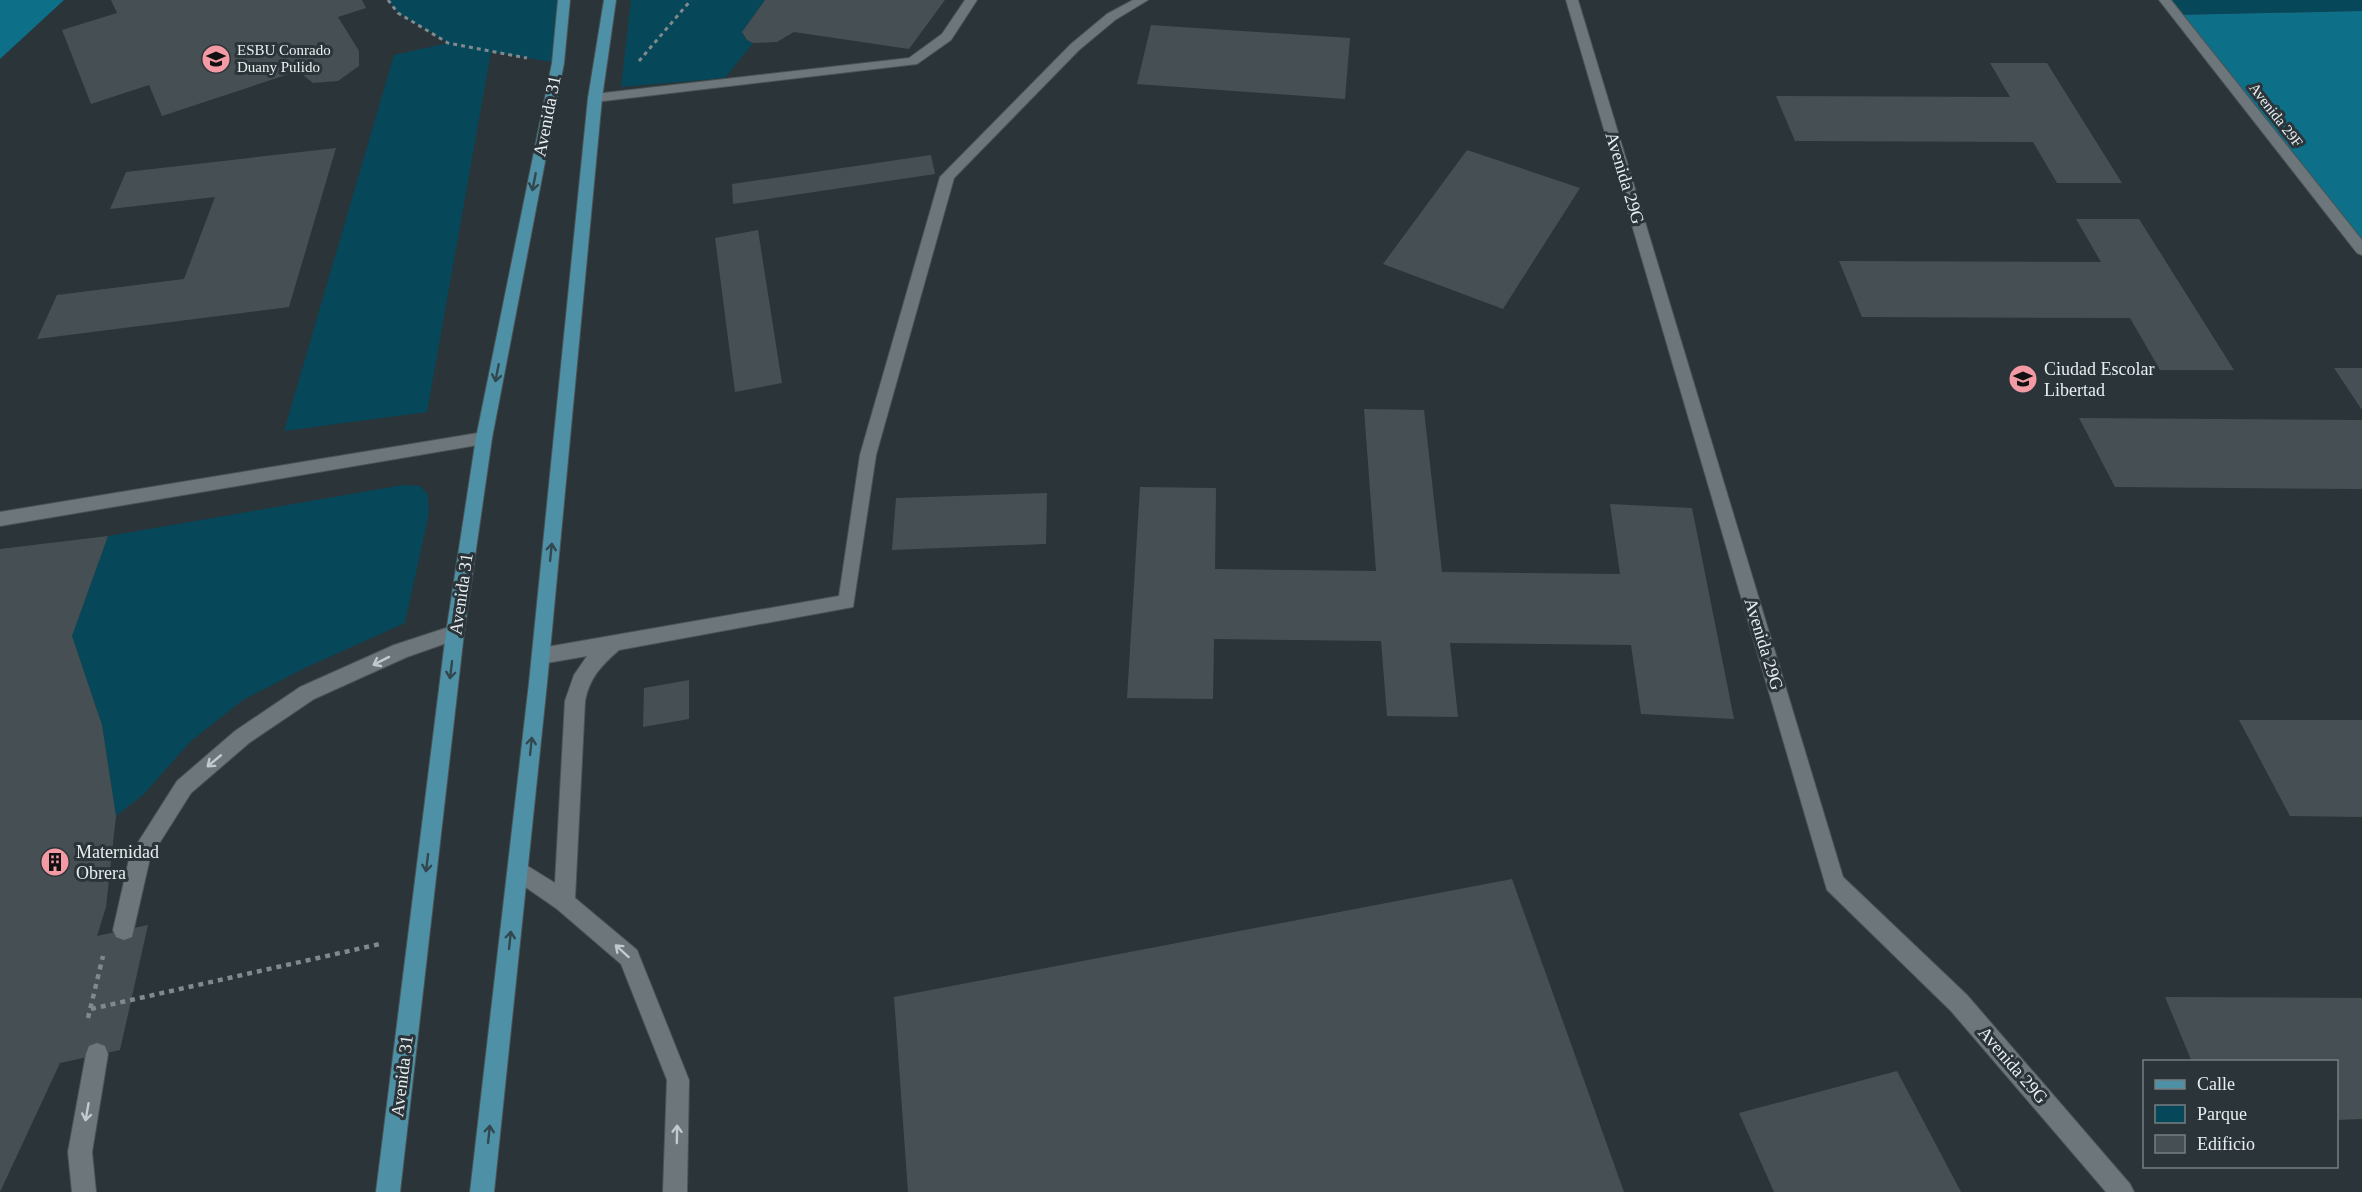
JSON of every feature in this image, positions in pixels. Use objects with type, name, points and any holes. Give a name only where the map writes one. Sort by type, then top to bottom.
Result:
[{"type":"main road","name":"Avenida 31","points":[[388,1192],[455,633],[484,438],[558,63],[564,0]]},
{"type":"main road","points":[[482,1192],[541,656],[596,92],[610,0]]},
{"type":"street","points":[[596,92],[912,61],[947,37],[972,0]]},
{"type":"street","points":[[541,656],[847,602],[868,455],[947,177],[1075,47],[1111,17],[1142,0]]},
{"type":"street","name":"Avenida 29G","points":[[1572,0],[1834,883],[1959,1003],[2122,1192]]},
{"type":"street","name":"Avenida 29F","points":[[2165,0],[2362,250]]},
{"type":"street","points":[[0,519],[484,438]]},
{"type":"street","points":[[124,930],[140,855],[184,787],[242,737],[307,693],[401,651],[455,633]]},
{"type":"street","points":[[564,902],[575,701],[579,678],[597,656],[613,643]]},
{"type":"street","points":[[518,870],[564,902],[629,957],[678,1080],[675,1192]]},
{"type":"street","points":[[84,1192],[80,1152],[97,1054]]},
{"type":"path","points":[[388,0],[398,13],[448,43],[558,63]]},
{"type":"path","points":[[596,92],[641,60],[691,0]]},
{"type":"path","points":[[90,1009],[419,935]]},
{"type":"green space","points":[[388,0],[564,0],[558,63],[491,52],[427,412],[284,431],[394,55],[448,43],[398,13]]},
{"type":"green space","points":[[631,0],[765,0],[742,32],[747,40],[753,43],[725,78],[621,87]]},
{"type":"green space","points":[[2165,0],[2362,0],[2362,11],[2176,15]]},
{"type":"green space","points":[[403,485],[420,486],[428,495],[429,513],[405,623],[307,667],[243,700],[191,741],[144,794],[116,816],[102,725],[72,636],[108,536]]},
{"type":"shaded area","points":[[0,0],[64,0],[0,59]]},
{"type":"shaded area","points":[[2362,11],[2362,250],[2176,15]]},
{"type":"building","name":"ESBU Conrado Duany Pulido","points":[[111,0],[362,0],[366,8],[338,17],[359,51],[359,66],[338,81],[313,83],[298,71],[162,116],[149,85],[91,104],[62,30],[117,13]]},
{"type":"building","points":[[765,0],[945,0],[909,49],[794,32],[777,42],[753,43],[747,40],[742,32]]},
{"type":"building","points":[[1151,25],[1350,38],[1345,99],[1137,84]]},
{"type":"building","points":[[1990,63],[2047,63],[2122,183],[2057,183],[2033,142],[1795,141],[1776,96],[2010,97]]},
{"type":"building","points":[[336,148],[289,307],[37,339],[57,295],[184,279],[215,197],[110,209],[126,172]]},
{"type":"building","points":[[1467,150],[1580,188],[1503,309],[1383,264]]},
{"type":"building","points":[[931,155],[935,174],[733,204],[732,184]]},
{"type":"building","points":[[2076,219],[2139,219],[2234,370],[2160,370],[2130,318],[1862,317],[1839,261],[2101,262]]},
{"type":"building","points":[[758,230],[782,383],[735,392],[715,238]]},
{"type":"building","points":[[2334,368],[2362,368],[2362,410]]},
{"type":"building","points":[[1364,409],[1424,410],[1442,572],[1620,574],[1610,504],[1692,508],[1734,719],[1641,714],[1631,645],[1450,643],[1458,717],[1387,716],[1381,641],[1214,639],[1213,699],[1127,698],[1140,487],[1216,488],[1215,569],[1376,571]]},
{"type":"building","points":[[2079,418],[2362,420],[2362,489],[2115,487]]},
{"type":"building","points":[[1047,493],[1046,544],[892,550],[896,498]]},
{"type":"building","name":"Maternidad Obrera","points":[[108,536],[72,636],[102,725],[116,816],[106,907],[97,936],[148,925],[120,1050],[60,1063],[0,1192],[0,549]]},
{"type":"building","points":[[689,680],[689,719],[643,727],[644,688]]},
{"type":"building","points":[[2239,720],[2362,720],[2362,817],[2290,816]]},
{"type":"building","points":[[1512,879],[1624,1192],[908,1192],[894,997]]},
{"type":"building","points":[[2165,997],[2362,998],[2362,1119],[2338,1120],[2338,1060],[2191,1060]]},
{"type":"building","points":[[1897,1071],[1961,1192],[1774,1192],[1739,1113]]},
{"type":"place","name":"ESBU Conrado Duany Pulido","points":[[216,59]]},
{"type":"place","name":"Ciudad Escolar Libertad","points":[[2023,379]]},
{"type":"place","name":"Maternidad Obrera","points":[[55,862]]}]
